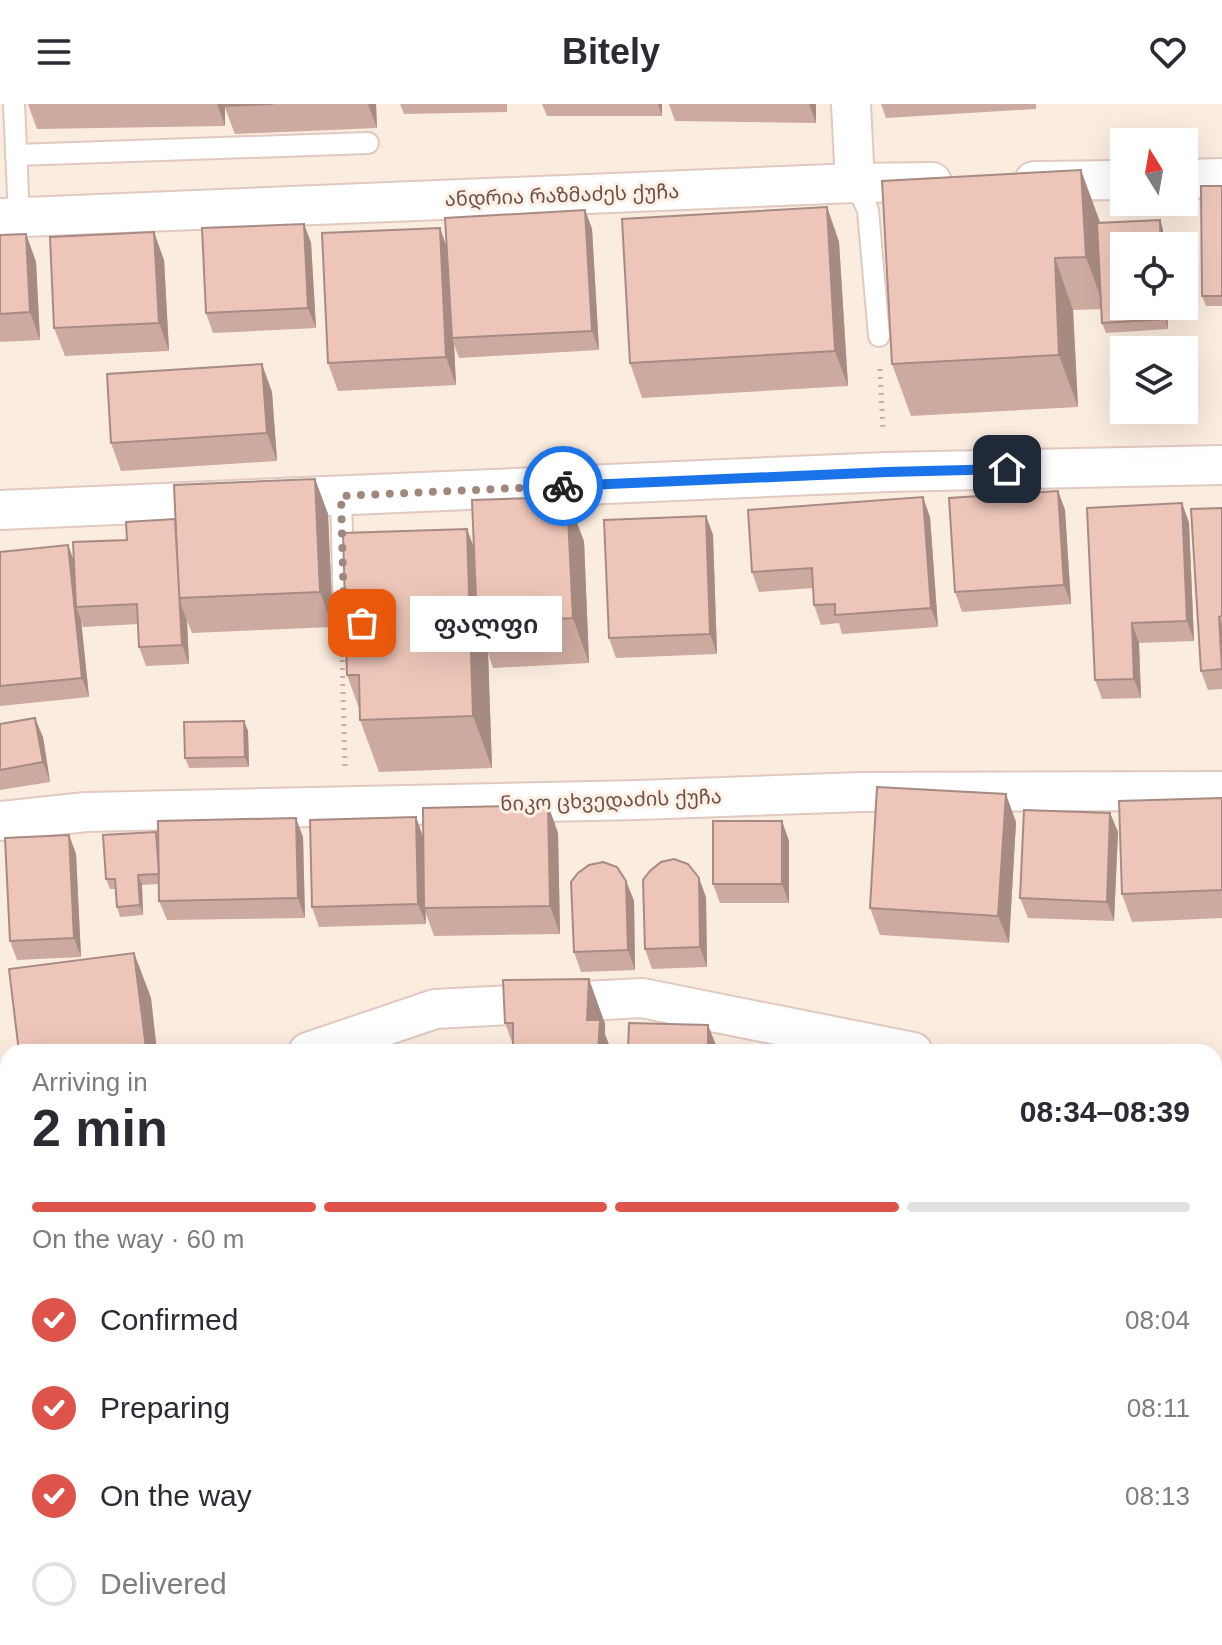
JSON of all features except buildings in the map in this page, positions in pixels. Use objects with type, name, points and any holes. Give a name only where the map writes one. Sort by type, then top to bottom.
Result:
[{"type":"street","points":[[851,104],[855,183]]},
{"type":"street","points":[[1198,179],[1222,178]]},
{"type":"street","name":"ანდრია რაზმაძეს ქუჩა","points":[[9,218],[855,183],[1110,180]]},
{"type":"street","points":[[0,510],[887,472],[1222,465]]},
{"type":"street","name":"ნიკო ცხვედაძის ქუჩა","points":[[0,821],[86,812],[861,792],[1222,791]]},
{"type":"street","points":[[332,1044],[435,1009],[642,998],[873,1044]]},
{"type":"lane","points":[[9,218],[14,104]]},
{"type":"lane","points":[[11,164],[368,143]]},
{"type":"lane","points":[[855,183],[868,210],[879,336]]},
{"type":"lane","points":[[341,496],[344,611],[351,621],[362,623]]},
{"type":"path","points":[[879,336],[883,429]]},
{"type":"path","points":[[342,641],[345,778]]},
{"type":"way so far","points":[[362,623],[351,621],[344,611],[341,496],[563,486]]},
{"type":"place","name":"ფალფი","points":[[362,623]]},
{"type":"route","points":[[563,486],[1007,469]]}]
